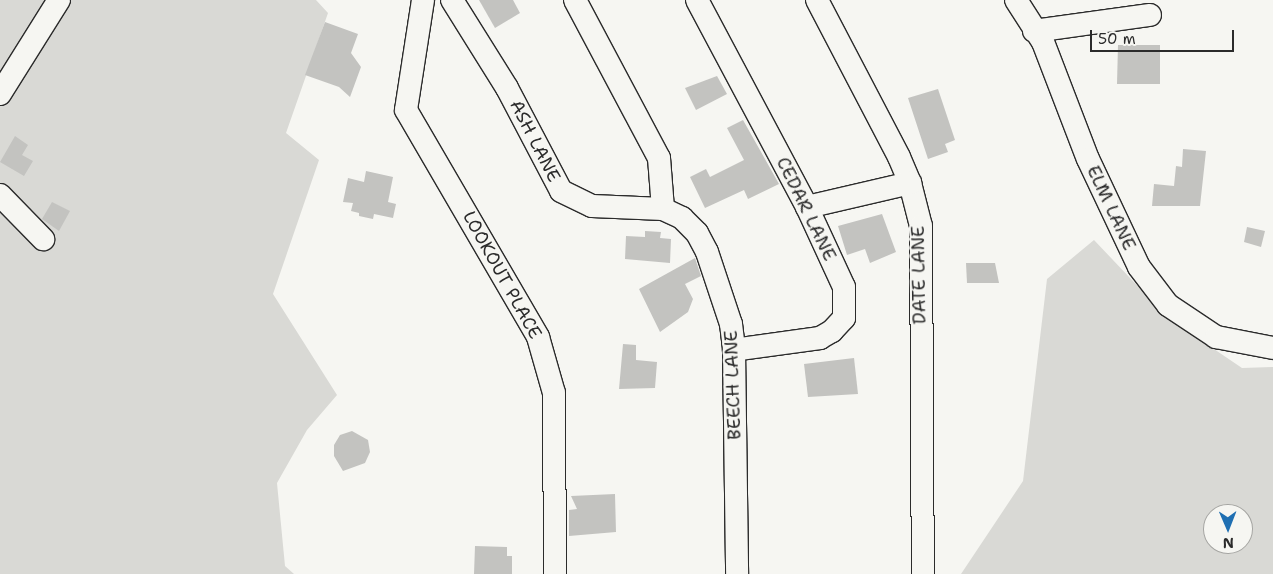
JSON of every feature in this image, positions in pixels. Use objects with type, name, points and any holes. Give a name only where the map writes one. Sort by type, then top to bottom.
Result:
[{"type":"street","points":[[0,94],[59,0]]},
{"type":"street","name":"LOOKOUT PLACE","points":[[422,0],[406,110],[538,338],[554,393],[555,574]]},
{"type":"street","name":"ASH LANE","points":[[452,0],[507,88],[561,191],[592,206],[664,209]]},
{"type":"street","points":[[575,0],[658,158],[664,209]]},
{"type":"street","name":"CEDAR LANE","points":[[697,0],[807,207],[844,287],[844,318],[832,331],[820,338],[734,350]]},
{"type":"street","name":"DATE LANE","points":[[817,0],[910,184],[921,226],[923,574]]},
{"type":"street","name":"ELM LANE","points":[[1016,0],[1034,31],[1043,42],[1088,159],[1139,268],[1168,305],[1216,337],[1273,348]]},
{"type":"street","points":[[1034,31],[1150,15]]},
{"type":"street","points":[[807,207],[910,184]]},
{"type":"street","points":[[0,195],[43,239]]},
{"type":"street","name":"BEECH LANE","points":[[664,209],[682,218],[697,233],[707,252],[731,324],[734,350],[737,574]]},
{"type":"shaded area","points":[[0,0],[316,0],[328,13],[286,133],[319,160],[273,294],[337,395],[307,430],[277,483],[285,566],[294,574],[0,574]]},
{"type":"shaded area","points":[[1094,240],[1168,318],[1242,368],[1273,367],[1273,574],[961,574],[1023,481],[1047,279]]},
{"type":"building","points":[[479,0],[513,0],[520,13],[495,28]]},
{"type":"building","points":[[325,22],[358,34],[351,53],[361,67],[350,97],[339,87],[305,75]]},
{"type":"building","points":[[1118,45],[1160,45],[1160,84],[1117,84]]},
{"type":"building","points":[[717,76],[727,94],[696,110],[685,88]]},
{"type":"building","points":[[938,89],[955,140],[945,144],[948,152],[928,159],[908,98]]},
{"type":"building","points":[[743,120],[779,184],[748,199],[744,190],[705,208],[690,177],[706,169],[710,177],[744,160],[727,128]]},
{"type":"building","points":[[15,136],[28,145],[22,155],[33,161],[24,176],[0,162]]},
{"type":"building","points":[[1183,149],[1206,151],[1200,206],[1152,206],[1154,184],[1174,186],[1176,166],[1182,167]]},
{"type":"building","points":[[366,171],[393,177],[388,202],[396,204],[393,218],[374,214],[373,219],[359,216],[359,213],[351,211],[353,203],[343,202],[348,178],[364,182]]},
{"type":"building","points":[[52,202],[70,211],[59,231],[42,219]]},
{"type":"building","points":[[882,214],[896,252],[870,263],[865,249],[847,255],[838,226]]},
{"type":"building","points":[[1247,227],[1265,231],[1261,247],[1244,242]]},
{"type":"building","points":[[645,231],[661,232],[660,238],[671,239],[670,263],[625,259],[626,236],[645,237]]},
{"type":"building","points":[[695,258],[701,276],[685,284],[693,299],[688,312],[660,332],[639,289]]},
{"type":"building","points":[[966,263],[995,263],[999,283],[967,283]]},
{"type":"building","points":[[623,344],[636,345],[636,360],[657,362],[655,388],[619,389]]},
{"type":"building","points":[[854,358],[858,394],[808,397],[804,364]]},
{"type":"building","points":[[352,431],[368,440],[370,452],[365,463],[343,471],[334,456],[334,445],[340,435]]},
{"type":"building","points":[[615,494],[616,532],[569,536],[569,510],[577,509],[571,496]]},
{"type":"building","points":[[475,546],[507,547],[507,556],[512,556],[512,574],[474,574]]}]
